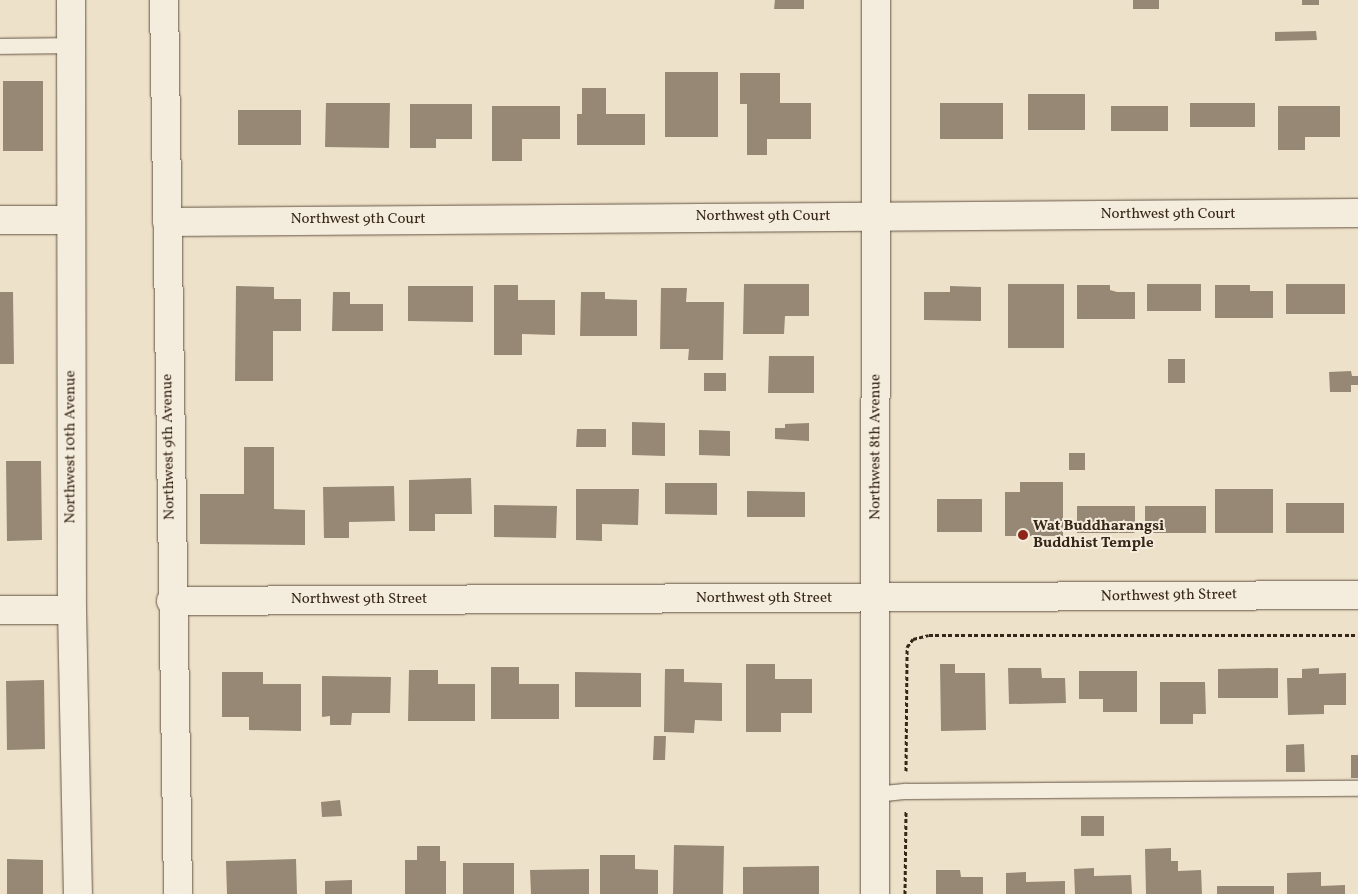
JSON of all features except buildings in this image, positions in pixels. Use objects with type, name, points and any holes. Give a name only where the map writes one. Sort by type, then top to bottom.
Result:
[{"type":"street","name":"Northwest 10th Avenue","points":[[71,0],[72,610],[78,894]]},
{"type":"street","name":"Northwest 9th Avenue","points":[[164,0],[171,601],[178,894]]},
{"type":"street","name":"Northwest 8th Avenue","points":[[875,894],[876,0]]},
{"type":"street","name":"Northwest 9th Court","points":[[167,222],[1358,213]]},
{"type":"street","points":[[0,220],[70,220]]},
{"type":"street","name":"Northwest 9th Street","points":[[171,601],[1358,595]]},
{"type":"street","points":[[0,610],[72,610]]},
{"type":"lane","points":[[0,46],[71,46]]},
{"type":"lane","points":[[875,794],[906,791],[1358,788]]},
{"type":"path","points":[[906,894],[907,647],[913,638],[929,635],[1358,635]]},
{"type":"place","name":"Wat Buddharangsi Buddhist Temple","points":[[1023,535]]}]
